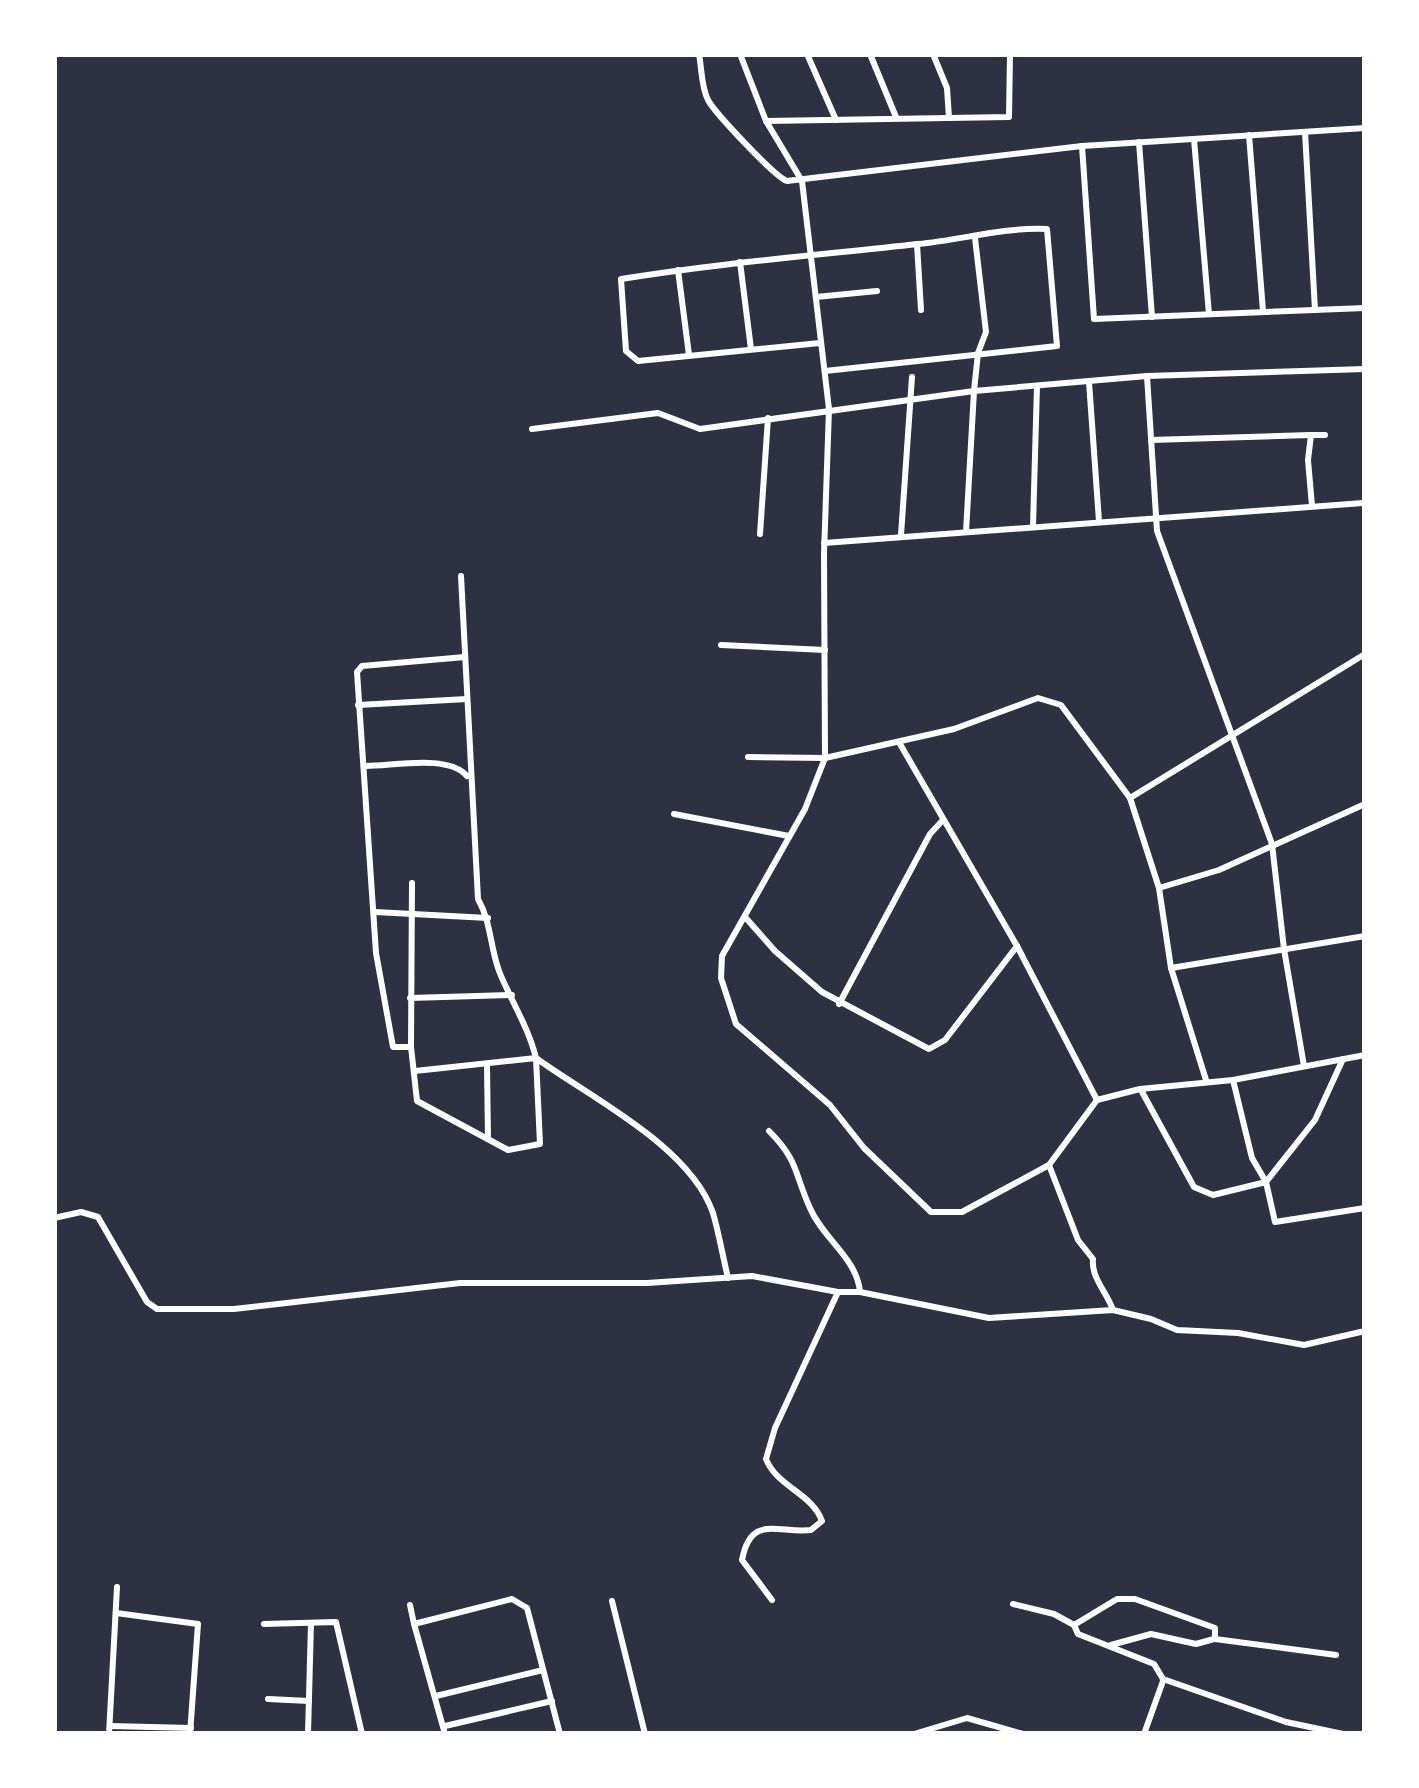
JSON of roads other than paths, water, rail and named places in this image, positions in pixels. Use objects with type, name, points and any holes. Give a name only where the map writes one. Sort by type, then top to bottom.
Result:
[{"type":"street","points":[[700,54],[703,87],[714,111],[777,177],[802,181],[1082,146],[1365,128]]},
{"type":"street","points":[[740,54],[766,122],[802,181],[829,409],[825,758],[812,795],[720,967],[736,1024],[830,1105],[864,1148],[925,1209],[943,1215],[998,1196],[1049,1165],[1097,1100],[1140,1089],[1233,1080],[1365,1055]]},
{"type":"street","points":[[807,54],[836,120]]},
{"type":"street","points":[[870,54],[897,119]]},
{"type":"street","points":[[933,54],[947,88],[949,118]]},
{"type":"street","points":[[766,122],[1009,117],[1010,54]]},
{"type":"street","points":[[1305,132],[1315,310]]},
{"type":"street","points":[[1249,135],[1263,312]]},
{"type":"street","points":[[1194,139],[1209,314]]},
{"type":"street","points":[[1138,142],[1151,317]]},
{"type":"street","points":[[1082,146],[1094,320],[1365,308]]},
{"type":"street","points":[[821,343],[638,362],[625,346],[621,279],[1020,228],[1047,230],[1057,346],[825,371]]},
{"type":"street","points":[[966,532],[974,392],[978,353],[986,332],[975,237]]},
{"type":"street","points":[[917,244],[921,310]]},
{"type":"street","points":[[740,262],[751,350]]},
{"type":"street","points":[[678,269],[689,357]]},
{"type":"street","points":[[816,297],[878,291]]},
{"type":"street","points":[[532,429],[658,413],[700,429],[913,398],[1147,376],[1365,369]]},
{"type":"street","points":[[1147,376],[1156,531],[1272,844],[1304,1066]]},
{"type":"street","points":[[901,537],[912,377]]},
{"type":"street","points":[[1089,382],[1099,521]]},
{"type":"street","points":[[1033,526],[1037,386]]},
{"type":"street","points":[[760,534],[768,418]]},
{"type":"street","points":[[1151,440],[1324,434]]},
{"type":"street","points":[[1311,435],[1312,506]]},
{"type":"street","points":[[824,543],[1364,504]]},
{"type":"street","points":[[412,883],[410,998],[416,1101],[508,1150],[540,1144],[536,1058],[529,1027],[499,970],[488,918],[478,898],[461,576]]},
{"type":"street","points":[[721,645],[824,650]]},
{"type":"street","points":[[1130,798],[1365,654]]},
{"type":"street","points":[[411,1047],[393,1047],[376,953],[357,673],[362,666],[465,657]]},
{"type":"street","points":[[748,757],[825,758],[900,744],[1038,698],[1070,713],[1130,798],[1159,888],[1171,968],[1206,1080]]},
{"type":"street","points":[[358,705],[467,699]]},
{"type":"street","points":[[900,744],[1017,946],[1097,1100]]},
{"type":"street","points":[[366,766],[458,767],[469,780]]},
{"type":"street","points":[[1159,888],[1219,870],[1365,804]]},
{"type":"street","points":[[674,814],[789,836]]},
{"type":"street","points":[[839,1004],[930,833],[942,821]]},
{"type":"street","points":[[375,912],[488,918]]},
{"type":"street","points":[[745,917],[791,966],[839,1004],[920,1047],[933,1048],[946,1040],[1017,946]]},
{"type":"street","points":[[1171,968],[1365,936]]},
{"type":"street","points":[[410,998],[512,995]]},
{"type":"street","points":[[415,1071],[536,1058],[663,1144],[712,1208],[728,1278]]},
{"type":"street","points":[[1140,1089],[1199,1192],[1213,1195],[1266,1182],[1315,1120],[1342,1059]]},
{"type":"street","points":[[488,1065],[488,1139]]},
{"type":"street","points":[[1233,1080],[1252,1158],[1266,1182],[1275,1222],[1365,1208]]},
{"type":"street","points":[[769,1131],[798,1166],[810,1210],[859,1275],[860,1292]]},
{"type":"street","points":[[1049,1165],[1058,1183],[1057,1194],[1078,1240],[1093,1259],[1092,1272],[1113,1310]]},
{"type":"street","points":[[54,1217],[81,1213],[98,1217],[147,1302],[157,1309],[234,1309],[460,1283],[752,1276],[989,1318],[1113,1310],[1177,1330],[1238,1333],[1304,1345],[1365,1330]]},
{"type":"street","points":[[772,1600],[742,1560],[743,1550],[763,1528],[802,1532],[822,1521],[817,1509],[779,1480],[766,1459],[838,1292]]},
{"type":"street","points":[[116,1613],[198,1624],[190,1731],[109,1730],[117,1587]]},
{"type":"street","points":[[1074,1624],[1117,1598],[1135,1599],[1215,1628],[1215,1639]]},
{"type":"street","points":[[414,1624],[519,1600],[527,1608],[560,1734]]},
{"type":"street","points":[[612,1601],[645,1734]]},
{"type":"street","points":[[1013,1604],[1074,1624],[1078,1634],[1154,1664],[1163,1679],[1286,1723],[1343,1734]]},
{"type":"street","points":[[410,1605],[444,1730],[552,1701]]},
{"type":"street","points":[[264,1624],[336,1622],[362,1734]]},
{"type":"street","points":[[308,1734],[311,1623]]},
{"type":"street","points":[[1108,1646],[1151,1634],[1196,1644],[1215,1639],[1336,1655]]},
{"type":"street","points":[[434,1697],[543,1670]]},
{"type":"street","points":[[1144,1734],[1163,1679]]},
{"type":"street","points":[[268,1699],[309,1701]]},
{"type":"street","points":[[914,1734],[967,1718],[1023,1734]]},
{"type":"street","points":[[1286,1723],[1286,1734]]},
{"type":"street","points":[[992,1734],[993,1724]]}]
